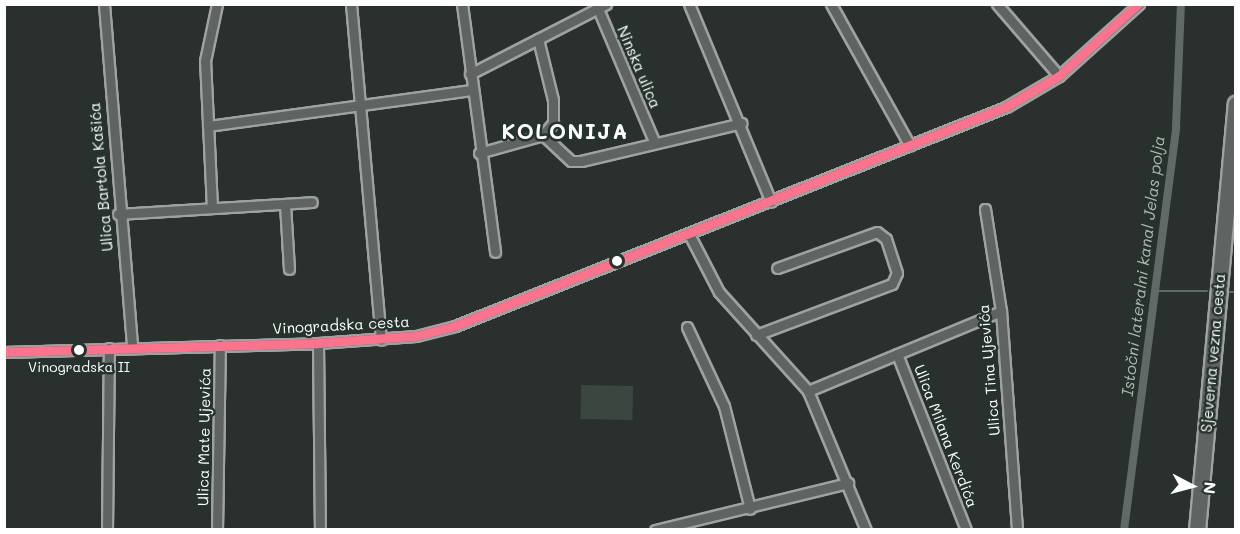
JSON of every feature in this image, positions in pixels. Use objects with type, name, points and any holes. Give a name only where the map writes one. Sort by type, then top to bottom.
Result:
[{"type":"main road","name":"Sjeverna vezna cesta","points":[[1197,530],[1236,104]]},
{"type":"street","name":"Ulica Bartola Kašića","points":[[104,4],[118,214],[132,347]]},
{"type":"street","points":[[212,208],[205,61],[217,4]]},
{"type":"street","points":[[351,4],[381,340]]},
{"type":"street","points":[[462,4],[479,153],[495,252]]},
{"type":"street","points":[[689,4],[742,123],[771,202]]},
{"type":"street","points":[[831,4],[910,146]]},
{"type":"street","points":[[997,4],[1059,76]]},
{"type":"street","name":"Vinogradska cesta","points":[[4,352],[318,344],[381,340],[455,326],[1006,108],[1059,76],[1140,4]]},
{"type":"street","points":[[470,74],[600,6]]},
{"type":"street","name":"Ninska ulica","points":[[600,6],[654,141]]},
{"type":"street","points":[[479,153],[543,135],[553,123],[553,100],[538,39]]},
{"type":"street","points":[[208,126],[471,90]]},
{"type":"street","points":[[543,135],[571,161],[742,123]]},
{"type":"street","points":[[118,214],[312,202]]},
{"type":"street","points":[[285,204],[290,270]]},
{"type":"street","name":"Ulica Tina Ujevića","points":[[985,209],[1001,311],[1017,530]]},
{"type":"street","points":[[756,335],[892,284],[897,273],[886,239],[876,232],[777,268]]},
{"type":"street","points":[[688,234],[719,292],[808,391],[866,530]]},
{"type":"street","points":[[808,391],[1001,311]]},
{"type":"street","points":[[687,327],[724,406],[750,509]]},
{"type":"street","points":[[318,344],[320,530]]},
{"type":"street","name":"Ulica Mate Ujevića","points":[[217,530],[220,345]]},
{"type":"street","points":[[107,530],[109,348]]},
{"type":"street","name":"Ulica Milana Kerdića","points":[[897,354],[966,530]]},
{"type":"street","points":[[655,530],[750,509],[848,483]]},
{"type":"shaded area","points":[[581,385],[633,386],[632,420],[580,419]]},
{"type":"waterway","name":"Istočni lateralni kanal Jelas polja","points":[[1124,530],[1176,127],[1181,4]]},
{"type":"waterway","points":[[1156,291],[1207,291]]},
{"type":"waterway","points":[[1228,292],[1236,292]]},
{"type":"transit line","points":[[4,352],[318,343],[416,336],[455,326],[1006,107],[1059,76],[1138,4]]},
{"type":"place","name":"Vinogradska II","points":[[79,350]]},
{"type":"district","name":"KOLONIJA","points":[[565,131]]}]
